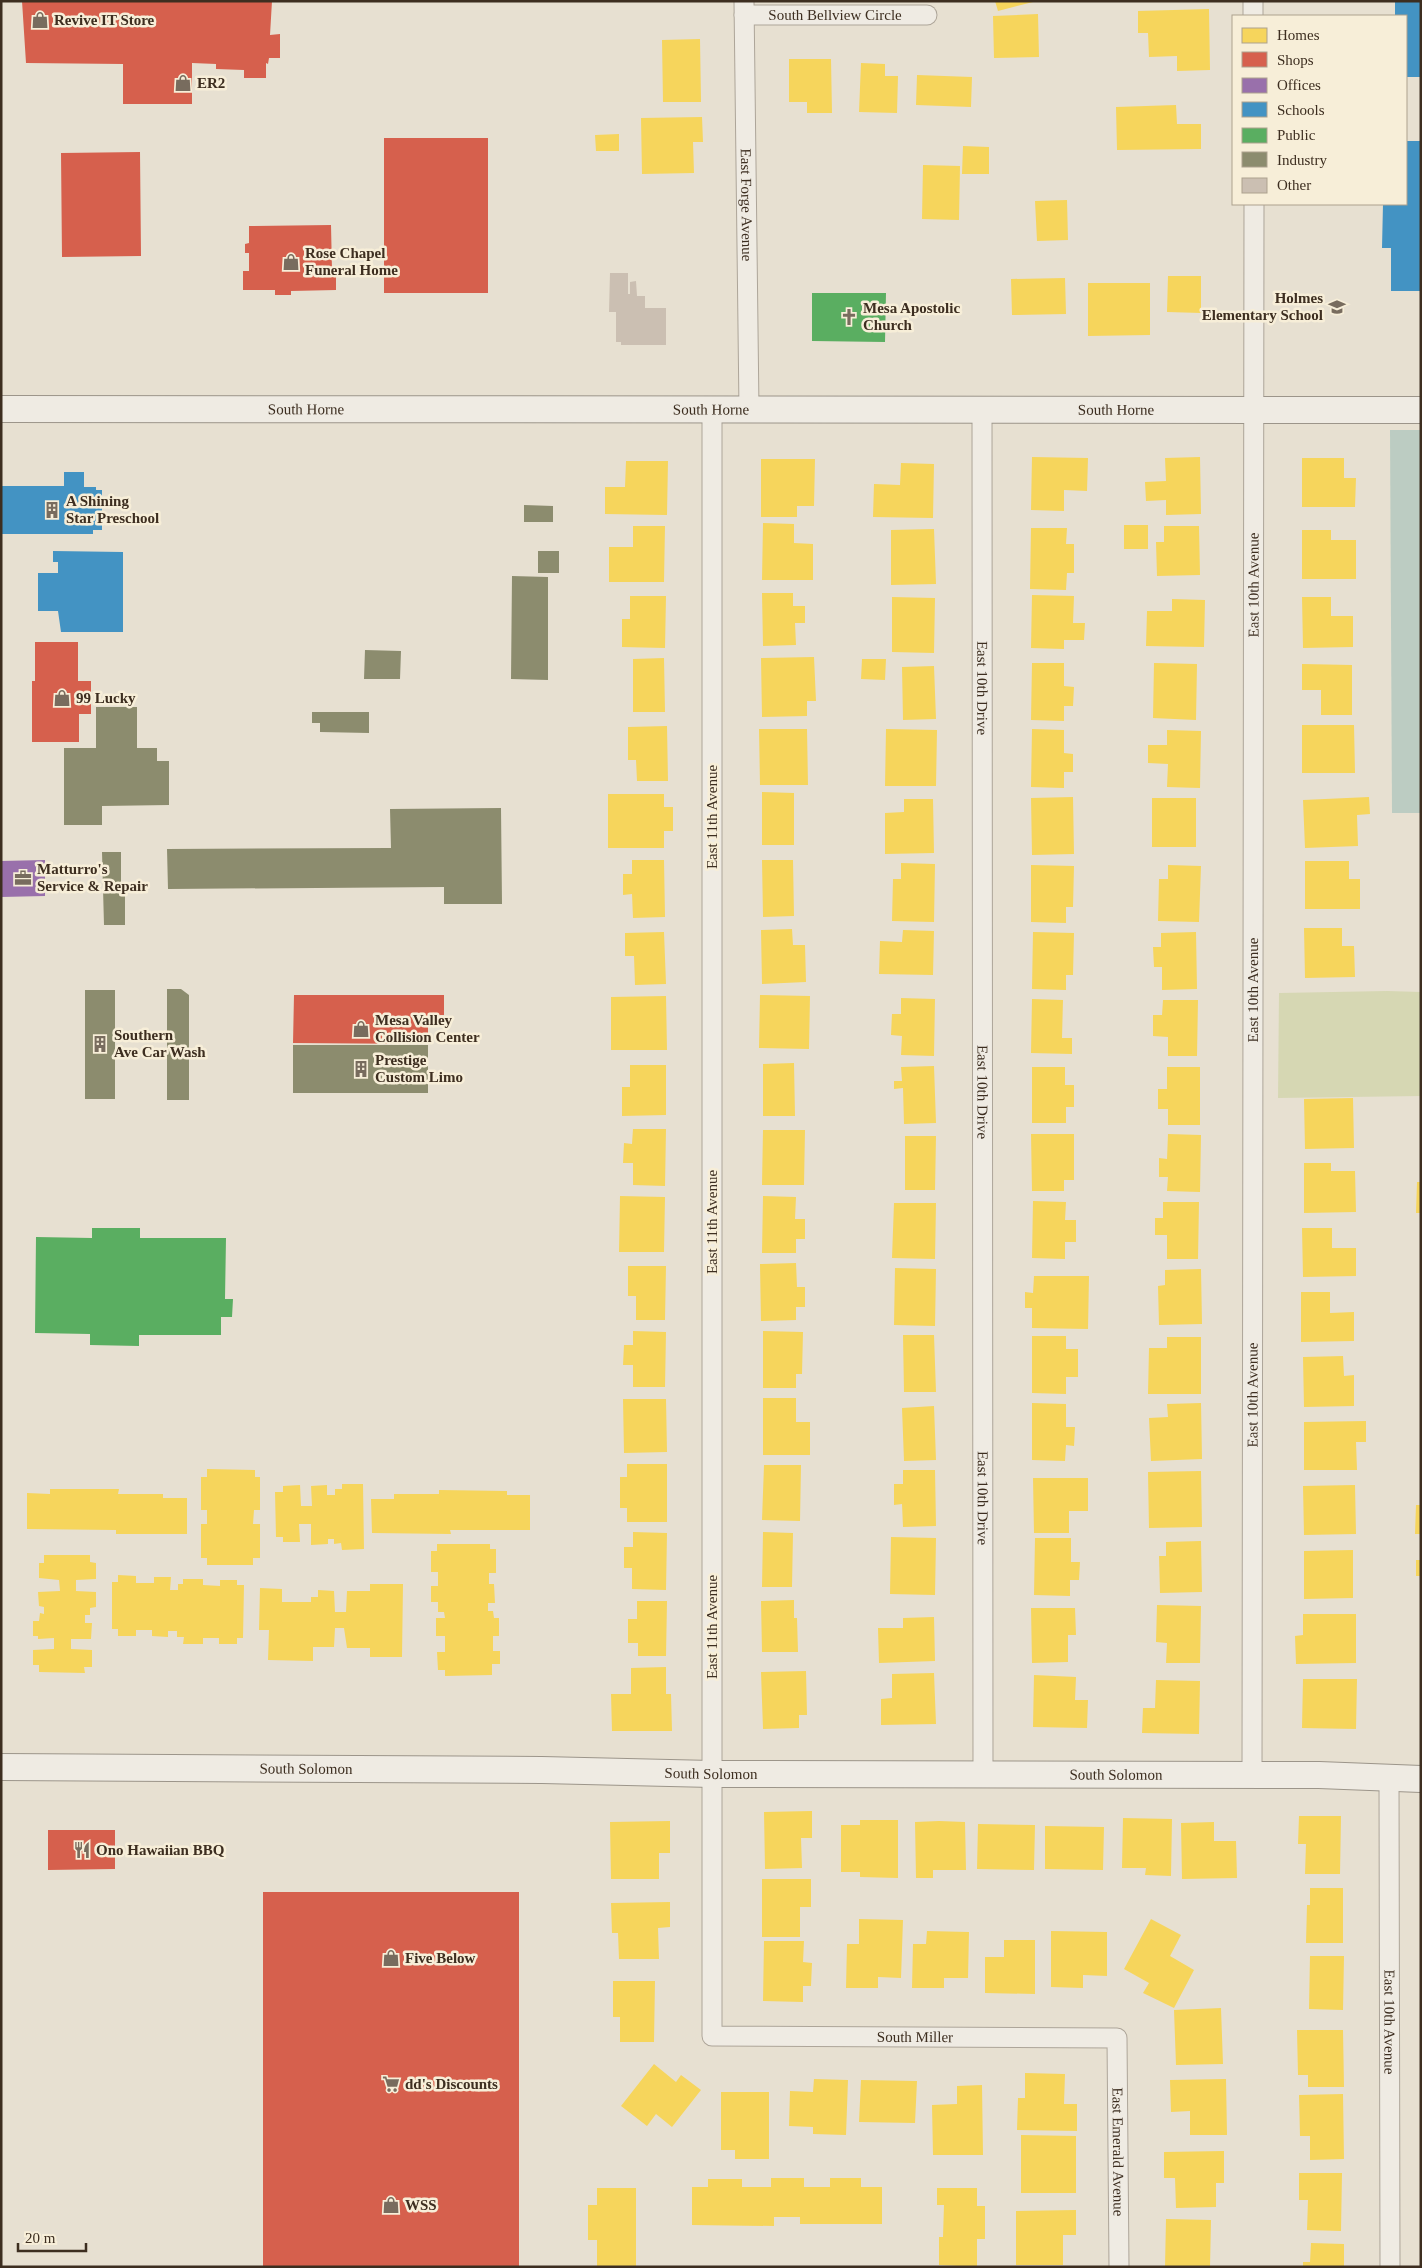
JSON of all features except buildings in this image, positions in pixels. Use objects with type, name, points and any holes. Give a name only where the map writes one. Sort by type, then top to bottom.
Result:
[{"type":"street","points":[[1253,1],[1254,15]]},
{"type":"street","name":"South Bellview Circle","points":[[744,8],[927,15]]},
{"type":"street","name":"East Forge Avenue","points":[[744,8],[749,409]]},
{"type":"street","name":"East 10th Avenue","points":[[1252,1776],[1254,205]]},
{"type":"street","name":"South Horne","points":[[1,409],[1421,410]]},
{"type":"street","name":"East 11th Avenue","points":[[712,409],[712,2036]]},
{"type":"street","name":"East 10th Drive","points":[[982,410],[983,1774]]},
{"type":"street","name":"South Solomon","points":[[1,1767],[542,1770],[712,1774],[1319,1775],[1421,1779]]},
{"type":"street","name":"East 10th Avenue","points":[[1389,1778],[1390,2267]]},
{"type":"street","name":"South Miller","points":[[712,2036],[1117,2038]]},
{"type":"street","name":"East Emerald Avenue","points":[[1117,2038],[1119,2267]]},
{"type":"green space","points":[[1421,992],[1421,1096],[1278,1098],[1279,993]]},
{"type":"shaded area","points":[[1390,430],[1421,430],[1421,813],[1392,813]]},
{"type":"place","name":"Revive IT Store","points":[[40,20]]},
{"type":"place","name":"ER2","points":[[183,83]]},
{"type":"place","name":"Rose Chapel Funeral Home","points":[[291,262]]},
{"type":"place","name":"Holmes Elementary School","points":[[1337,307]]},
{"type":"place","name":"Mesa Apostolic Church","points":[[849,317]]},
{"type":"place","name":"A Shining Star Preschool","points":[[52,510]]},
{"type":"place","name":"99 Lucky","points":[[62,698]]},
{"type":"place","name":"Matturro's Service & Repair","points":[[23,878]]},
{"type":"place","name":"Mesa Valley Collision Center","points":[[361,1029]]},
{"type":"place","name":"Southern Ave Car Wash","points":[[100,1044]]},
{"type":"place","name":"Prestige Custom Limo","points":[[361,1069]]},
{"type":"place","name":"Ono Hawaiian BBQ","points":[[82,1850]]},
{"type":"place","name":"Five Below","points":[[391,1958]]},
{"type":"place","name":"dd's Discounts","points":[[391,2084]]},
{"type":"place","name":"WSS","points":[[391,2205]]}]
